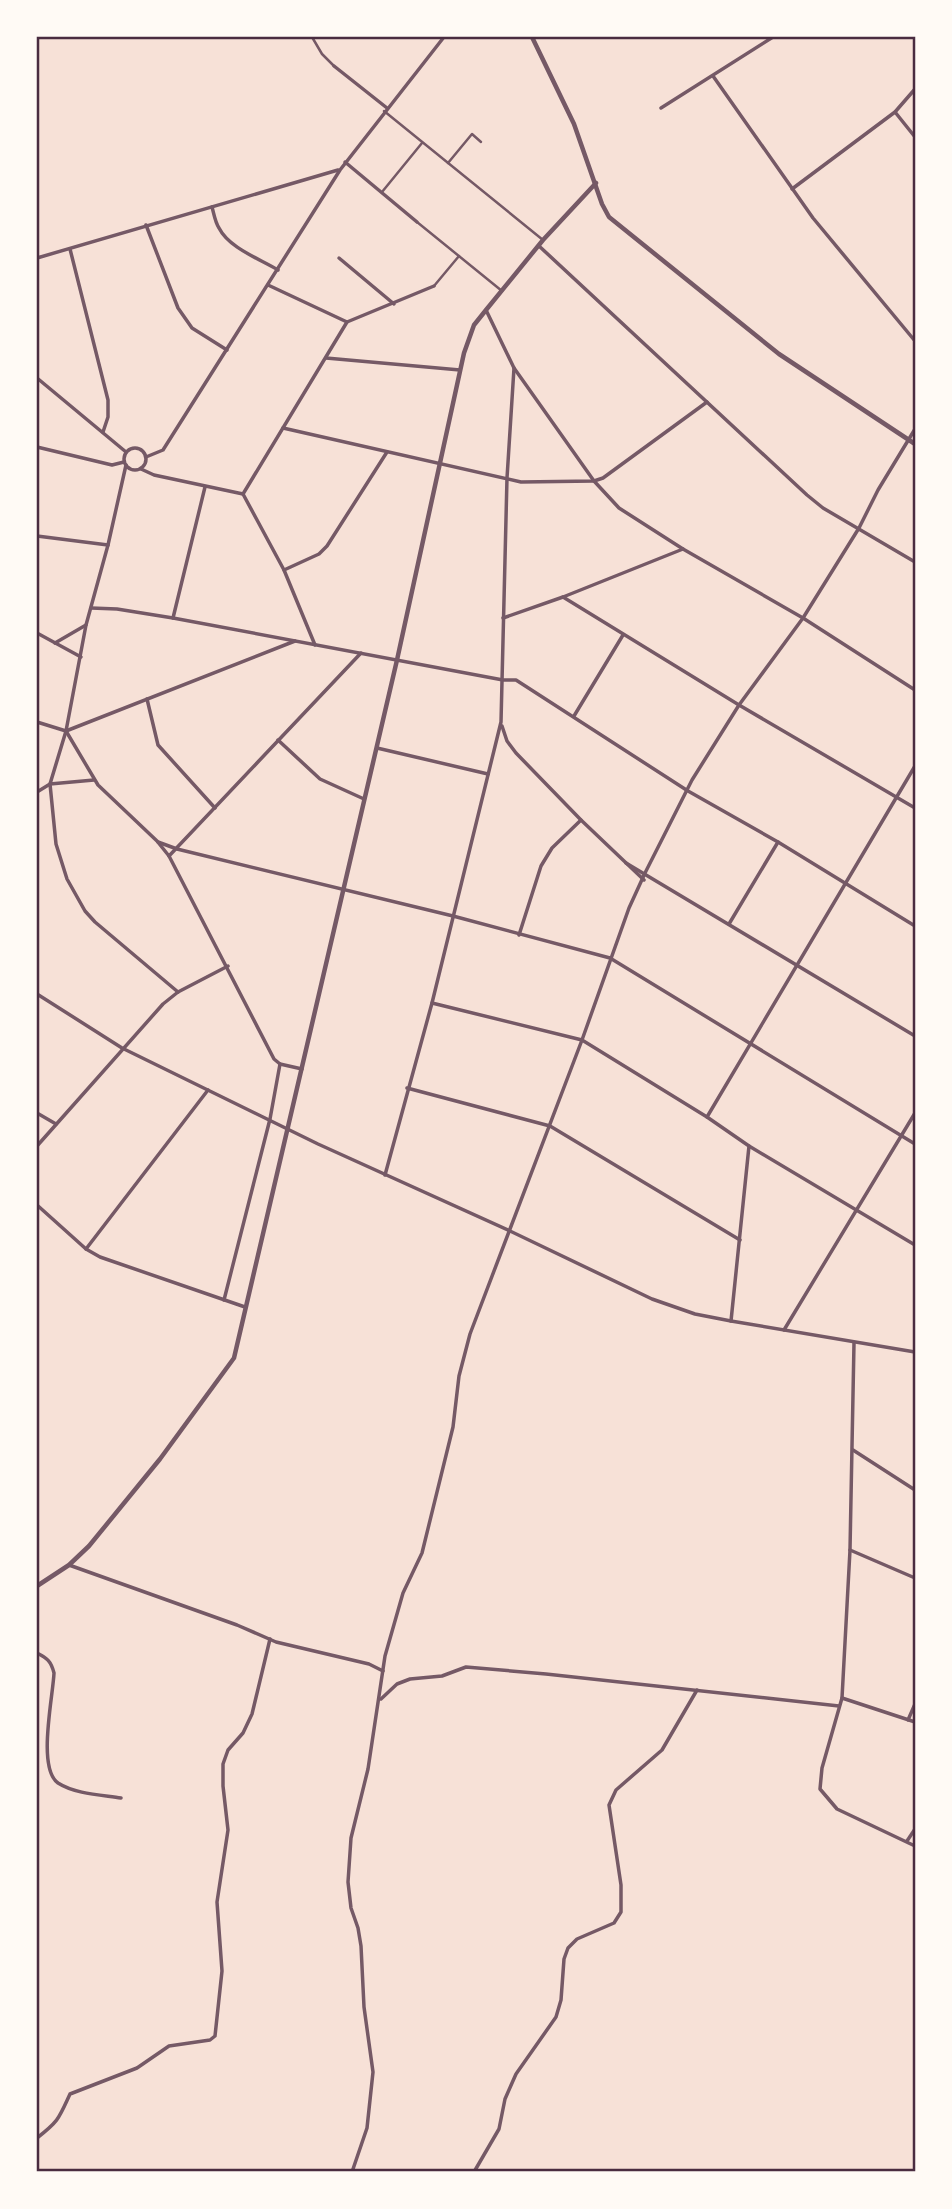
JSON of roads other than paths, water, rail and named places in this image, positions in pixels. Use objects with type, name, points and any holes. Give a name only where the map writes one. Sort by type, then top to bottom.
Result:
[{"type":"street","points":[[312,37],[322,54],[334,66],[544,240]]},
{"type":"street","points":[[146,457],[163,450],[345,162],[444,37]]},
{"type":"street","points":[[532,37],[574,124],[609,217],[779,354],[915,444]]},
{"type":"street","points":[[662,108],[773,37]]},
{"type":"street","points":[[713,76],[814,218],[915,341]]},
{"type":"street","points":[[792,189],[895,111],[915,89]]},
{"type":"street","points":[[895,111],[915,137]]},
{"type":"street","points":[[448,163],[472,134],[481,142]]},
{"type":"street","points":[[382,192],[423,142]]},
{"type":"street","points":[[345,162],[502,291]]},
{"type":"street","points":[[37,258],[340,170]]},
{"type":"street","points":[[37,1586],[69,1565],[89,1546],[160,1459],[234,1358],[377,748],[460,370],[474,325],[544,240],[596,183]]},
{"type":"street","points":[[212,207],[223,235],[278,270]]},
{"type":"street","points":[[146,225],[178,308],[192,328],[227,350]]},
{"type":"street","points":[[539,246],[823,508],[915,562]]},
{"type":"street","points":[[70,248],[108,400],[108,417],[103,432]]},
{"type":"street","points":[[243,494],[347,322],[434,286],[459,256]]},
{"type":"street","points":[[339,258],[394,303]]},
{"type":"street","points":[[268,285],[347,322]]},
{"type":"street","points":[[486,310],[514,368],[594,481],[619,508],[683,549],[803,618],[915,690]]},
{"type":"street","points":[[326,358],[460,370]]},
{"type":"street","points":[[385,1175],[432,1003],[501,722],[507,478],[514,368]]},
{"type":"street","points":[[37,378],[127,452]]},
{"type":"street","points":[[283,428],[521,482],[594,481],[611,472],[707,402]]},
{"type":"street","points":[[352,2172],[367,2128],[373,2072],[364,2007],[361,1946],[351,1908],[348,1858],[368,1769],[380,1700],[384,1656],[403,1593],[422,1553],[453,1427],[459,1376],[470,1334],[550,1126],[610,958],[645,873],[692,780],[739,705],[803,618],[859,528],[878,490],[915,429]]},
{"type":"street","points":[[37,447],[112,465],[125,464],[131,470],[141,469],[154,475],[243,494]]},
{"type":"street","points":[[127,452],[140,449],[146,457],[141,469]]},
{"type":"street","points":[[127,452],[108,545],[86,625],[66,731],[50,784],[60,861],[80,902],[95,922],[178,992]]},
{"type":"street","points":[[284,570],[318,554],[327,546],[387,452]]},
{"type":"street","points":[[173,618],[205,487]]},
{"type":"street","points":[[243,494],[284,570],[316,645]]},
{"type":"street","points":[[37,536],[108,545]]},
{"type":"street","points":[[502,618],[563,597],[683,549]]},
{"type":"street","points":[[563,597],[739,705],[915,808]]},
{"type":"street","points":[[91,608],[117,609],[173,618],[502,680],[516,680],[688,791],[778,842],[915,926]]},
{"type":"street","points":[[55,643],[86,625]]},
{"type":"street","points":[[37,633],[81,657]]},
{"type":"street","points":[[574,716],[623,635]]},
{"type":"street","points":[[37,722],[66,731],[296,641]]},
{"type":"street","points":[[169,856],[361,653]]},
{"type":"street","points":[[147,699],[158,745],[215,808]]},
{"type":"street","points":[[501,722],[506,741],[581,820],[644,880]]},
{"type":"street","points":[[66,731],[93,780],[157,841],[169,856],[274,1059],[281,1064],[303,1069]]},
{"type":"street","points":[[278,740],[320,779],[364,799]]},
{"type":"street","points":[[377,748],[488,774]]},
{"type":"street","points":[[707,1117],[915,766]]},
{"type":"street","points":[[37,792],[50,784],[93,780]]},
{"type":"street","points":[[519,935],[541,866],[552,848],[581,820]]},
{"type":"street","points":[[157,841],[177,849],[453,916],[610,958],[915,1144]]},
{"type":"street","points":[[729,924],[778,842]]},
{"type":"street","points":[[626,863],[915,1035]]},
{"type":"street","points":[[37,1146],[141,1026],[178,992],[228,966]]},
{"type":"street","points":[[37,994],[122,1048],[385,1175],[652,1298],[695,1314],[915,1352]]},
{"type":"street","points":[[432,1003],[582,1040],[749,1146],[915,1245]]},
{"type":"street","points":[[224,1300],[270,1119],[281,1064]]},
{"type":"street","points":[[407,1088],[550,1126],[740,1240]]},
{"type":"street","points":[[86,1249],[208,1090]]},
{"type":"street","points":[[37,1113],[57,1124]]},
{"type":"street","points":[[784,1330],[915,1113]]},
{"type":"street","points":[[731,1321],[749,1146]]},
{"type":"street","points":[[37,1205],[86,1249],[117,1264],[246,1307]]},
{"type":"street","points":[[854,1343],[850,1550],[842,1698],[819,1781],[820,1790],[836,1809],[915,1846]]},
{"type":"street","points":[[853,1450],[915,1490]]},
{"type":"street","points":[[850,1550],[915,1577]]},
{"type":"street","points":[[69,1565],[270,1639],[369,1664],[383,1671]]},
{"type":"street","points":[[37,2138],[62,2115],[70,2094],[136,2068],[169,2046],[210,2040],[215,2036],[222,1971],[217,1902],[228,1830],[223,1765],[228,1751],[243,1733],[252,1714],[270,1639]]},
{"type":"street","points":[[37,1653],[48,1659],[54,1672],[46,1754],[49,1772],[57,1782],[71,1788],[121,1798]]},
{"type":"street","points":[[380,1700],[397,1684],[410,1679],[442,1676],[466,1667],[839,1706]]},
{"type":"street","points":[[474,2172],[499,2129],[505,2099],[516,2074],[556,2017],[568,1948],[578,1939],[614,1923],[621,1912],[621,1885],[609,1805],[611,1798],[616,1790],[662,1750],[697,1690]]},
{"type":"street","points":[[842,1698],[915,1722]]},
{"type":"street","points":[[908,1720],[915,1704]]},
{"type":"street","points":[[907,1841],[915,1829]]}]
